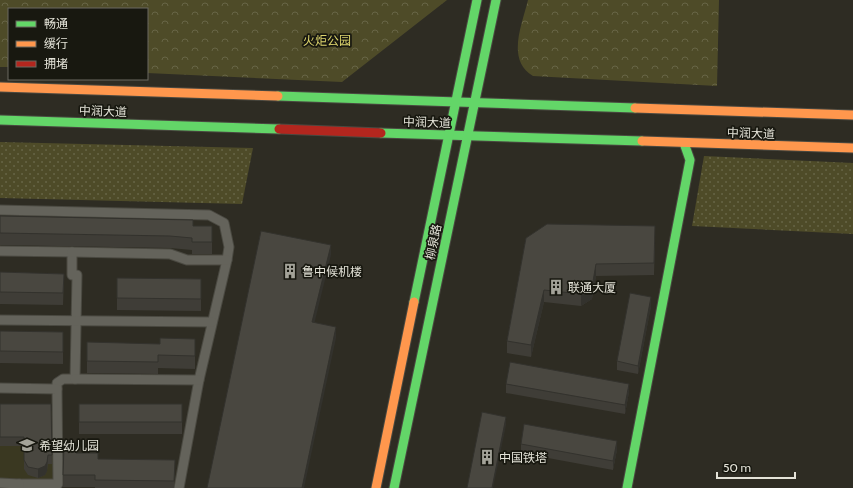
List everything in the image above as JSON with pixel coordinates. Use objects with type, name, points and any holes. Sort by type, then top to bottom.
[{"type":"main road","name":"柳泉路","points":[[376,488],[477,0]]},
{"type":"main road","name":"柳泉路","points":[[394,488],[496,0]]},
{"type":"main road","name":"中润大道","points":[[0,87],[853,115]]},
{"type":"main road","name":"中润大道","points":[[0,120],[853,148]]},
{"type":"main road","points":[[627,488],[690,160],[684,143]]},
{"type":"street","points":[[0,210],[209,215],[224,223],[228,248],[227,260],[199,380],[179,488]]},
{"type":"street","points":[[0,251],[170,254],[188,260],[227,260]]},
{"type":"street","points":[[72,252],[72,275],[77,275],[75,379]]},
{"type":"street","points":[[0,320],[76,322],[212,322]]},
{"type":"street","points":[[0,484],[19,486],[58,484],[57,383],[63,379],[199,380]]},
{"type":"street","points":[[0,388],[57,388]]},
{"type":"shaded area","name":"希望幼儿园","points":[[0,411],[54,411],[53,480],[0,479]]},
{"type":"green space","name":"火炬公园","points":[[0,0],[447,0],[342,82],[148,73],[148,8],[8,8],[8,67],[0,67]]},
{"type":"green space","points":[[528,0],[719,0],[717,86],[533,76],[525,69],[520,61],[518,52],[518,41]]},
{"type":"green space","points":[[0,142],[253,148],[242,204],[0,198]]},
{"type":"green space","points":[[704,156],[853,163],[853,234],[692,226]]},
{"type":"building","points":[[0,216],[193,220],[193,226],[212,226],[212,242],[192,242],[192,238],[170,236],[0,233]]},
{"type":"building","name":"联通大厦","points":[[547,224],[655,226],[654,263],[596,264],[592,287],[581,294],[544,290],[531,345],[507,341],[526,238]]},
{"type":"building","points":[[261,231],[331,245],[312,322],[336,327],[302,488],[207,488]]},
{"type":"building","points":[[0,272],[64,274],[63,293],[0,292]]},
{"type":"building","points":[[117,278],[201,279],[201,299],[117,298]]},
{"type":"building","points":[[630,293],[651,297],[638,366],[617,361]]},
{"type":"building","points":[[0,331],[63,332],[63,352],[0,351]]},
{"type":"building","points":[[160,338],[195,339],[195,356],[158,355],[158,362],[87,361],[87,342],[160,344]]},
{"type":"building","points":[[510,362],[629,384],[625,405],[506,384]]},
{"type":"building","points":[[0,404],[51,404],[52,455],[48,455],[45,466],[38,469],[28,467],[24,460],[24,437],[0,437]]},
{"type":"building","points":[[79,404],[182,404],[182,422],[79,422]]},
{"type":"building","name":"中国铁塔","points":[[482,412],[506,417],[492,488],[467,488]]},
{"type":"building","points":[[524,424],[617,441],[613,461],[521,444]]},
{"type":"building","points":[[64,447],[77,447],[76,453],[98,453],[98,459],[175,460],[174,481],[95,480],[95,475],[63,475]]},
{"type":"traffic: fast","points":[[414,302],[477,0]]},
{"type":"traffic: fast","points":[[394,488],[496,0]]},
{"type":"traffic: fast","points":[[278,96],[635,108]]},
{"type":"traffic: fast","points":[[0,120],[279,129]]},
{"type":"traffic: fast","points":[[381,133],[642,141]]},
{"type":"traffic: fast","points":[[627,488],[690,160],[684,143]]},
{"type":"traffic: slow","points":[[0,87],[278,96]]},
{"type":"traffic: slow","points":[[635,108],[853,115]]},
{"type":"traffic: slow","points":[[642,141],[853,148]]},
{"type":"traffic: slow","points":[[376,488],[414,302]]},
{"type":"traffic: jam","points":[[279,129],[381,133]]},
{"type":"place","name":"鲁中候机楼","points":[[290,271]]},
{"type":"place","name":"联通大厦","points":[[556,287]]},
{"type":"place","name":"希望幼儿园","points":[[27,445]]},
{"type":"place","name":"中国铁塔","points":[[487,457]]}]
